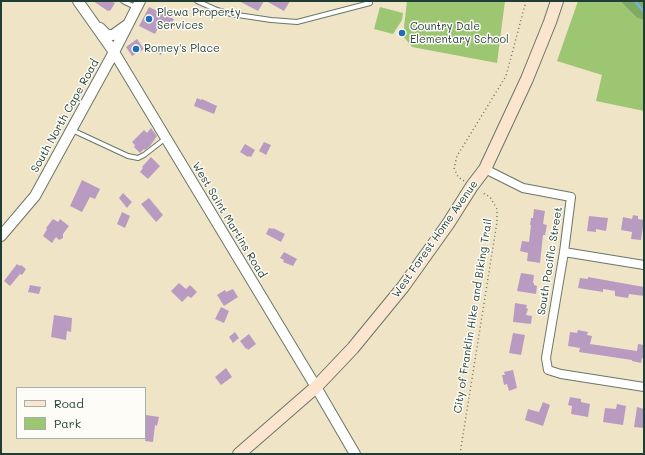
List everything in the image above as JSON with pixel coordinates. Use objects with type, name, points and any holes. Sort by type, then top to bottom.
[{"type":"main road","name":"West Forest Home Avenue","points":[[239,454],[316,387],[353,348],[403,287],[448,224],[472,186],[485,169],[527,79],[557,1]]},
{"type":"street","name":"West Saint Martins Road","points":[[78,1],[114,52],[355,454]]},
{"type":"street","name":"South North Cape Road","points":[[1,236],[35,196],[114,52],[138,4]]},
{"type":"street","points":[[92,20],[107,35],[113,35],[127,25]]},
{"type":"street","name":"South Pacific Street","points":[[485,169],[523,188],[570,197],[564,252],[546,358],[548,370],[561,374],[644,387]]},
{"type":"street","points":[[564,252],[644,265]]},
{"type":"lane","points":[[123,1],[138,4]]},
{"type":"lane","points":[[197,1],[231,14],[297,22],[370,2]]},
{"type":"lane","points":[[71,130],[128,156],[138,158],[144,156],[166,138]]},
{"type":"path","name":"City of Franklin Hike and Biking Trail","points":[[460,454],[497,222],[497,209],[490,197],[458,177],[454,168],[458,156],[506,76],[526,1]]},
{"type":"green space","points":[[407,1],[505,1],[497,63],[412,47],[403,36]]},
{"type":"green space","points":[[578,1],[620,1],[637,18],[644,20],[644,111],[596,101],[602,75],[557,61]]},
{"type":"green space","points":[[620,1],[644,1],[644,20],[637,18]]},
{"type":"green space","points":[[380,7],[403,13],[402,20],[393,34],[374,29]]},
{"type":"building","points":[[93,1],[111,1],[115,3],[110,11],[108,11]]},
{"type":"building","points":[[239,1],[264,1],[258,11]]},
{"type":"building","points":[[266,1],[290,1],[284,11]]},
{"type":"building","points":[[149,7],[174,19],[169,29],[160,24],[155,34],[139,26]]},
{"type":"building","points":[[137,39],[144,49],[132,56],[126,47]]},
{"type":"building","points":[[159,45],[165,48],[161,55],[155,52]]},
{"type":"building","points":[[197,98],[217,106],[214,114],[194,106]]},
{"type":"building","points":[[151,128],[157,136],[150,146],[140,153],[134,147],[135,145],[132,142],[144,130],[147,133]]},
{"type":"building","points":[[264,142],[271,145],[266,155],[259,151]]},
{"type":"building","points":[[245,144],[255,150],[251,157],[248,157],[240,152]]},
{"type":"building","points":[[151,157],[160,166],[148,179],[140,172],[143,168],[142,167]]},
{"type":"building","points":[[82,180],[100,189],[95,199],[90,197],[82,212],[70,206]]},
{"type":"building","points":[[123,193],[132,202],[127,208],[119,198]]},
{"type":"building","points":[[149,198],[163,215],[156,222],[141,204]]},
{"type":"building","points":[[534,209],[545,211],[543,224],[547,225],[545,235],[543,235],[540,263],[527,261],[528,253],[520,251],[522,241],[529,242],[531,218],[533,218]]},
{"type":"building","points":[[122,212],[130,216],[125,228],[117,224]]},
{"type":"building","points":[[633,215],[638,216],[638,219],[644,220],[641,240],[631,239],[632,232],[621,230],[623,217],[632,219]]},
{"type":"building","points":[[589,216],[608,218],[606,231],[596,229],[596,232],[587,231]]},
{"type":"building","points":[[53,219],[58,222],[60,219],[69,226],[63,234],[63,238],[59,240],[56,237],[52,243],[43,236],[47,229],[46,228]]},
{"type":"building","points":[[269,228],[273,228],[285,234],[281,242],[266,234]]},
{"type":"building","points":[[284,252],[297,259],[293,266],[283,262],[284,260],[280,258]]},
{"type":"building","points":[[17,264],[26,269],[10,286],[4,281]]},
{"type":"building","points":[[521,273],[534,275],[533,283],[537,286],[536,294],[517,291]]},
{"type":"building","points":[[588,277],[644,287],[644,296],[629,294],[628,298],[615,296],[615,291],[603,289],[603,292],[578,288],[580,278],[588,279]]},
{"type":"building","points":[[179,283],[186,289],[190,285],[197,292],[191,298],[188,296],[182,302],[171,291]]},
{"type":"building","points":[[30,285],[41,287],[39,294],[28,292]]},
{"type":"building","points":[[233,289],[238,297],[224,306],[217,295],[225,290],[226,292]]},
{"type":"building","points":[[515,303],[527,305],[526,308],[528,309],[526,315],[532,316],[531,324],[513,322]]},
{"type":"building","points":[[221,307],[229,311],[224,323],[215,319]]},
{"type":"building","points":[[54,315],[72,318],[71,332],[67,331],[66,340],[51,337]]},
{"type":"building","points":[[578,330],[588,332],[587,335],[592,336],[590,344],[637,351],[638,344],[644,345],[644,358],[642,358],[641,363],[632,360],[579,352],[580,348],[568,346],[570,332],[577,333]]},
{"type":"building","points":[[235,332],[239,338],[233,343],[229,337]]},
{"type":"building","points":[[513,333],[525,335],[521,355],[509,353]]},
{"type":"building","points":[[249,334],[256,344],[248,350],[240,341]]},
{"type":"building","points":[[226,368],[232,377],[221,385],[215,377]]},
{"type":"building","points":[[513,370],[517,388],[509,391],[507,384],[504,385],[502,375],[505,375],[504,372]]},
{"type":"building","points":[[570,397],[581,399],[581,402],[590,404],[588,417],[571,414],[572,406],[568,405]]},
{"type":"building","points":[[543,402],[550,405],[543,426],[525,420],[528,409],[539,412]]},
{"type":"building","points":[[617,404],[626,406],[623,425],[603,422],[605,408],[616,409]]},
{"type":"building","points":[[637,407],[644,409],[644,428],[634,427]]},
{"type":"building","points":[[146,415],[159,417],[157,426],[155,425],[153,442],[145,441]]},
{"type":"waterway","points":[[635,1],[644,12]]},
{"type":"place","name":"Plewa Property Services","points":[[149,19]]},
{"type":"place","name":"Country Dale Elementary School","points":[[402,33]]},
{"type":"place","name":"Romey's Place","points":[[136,49]]}]
